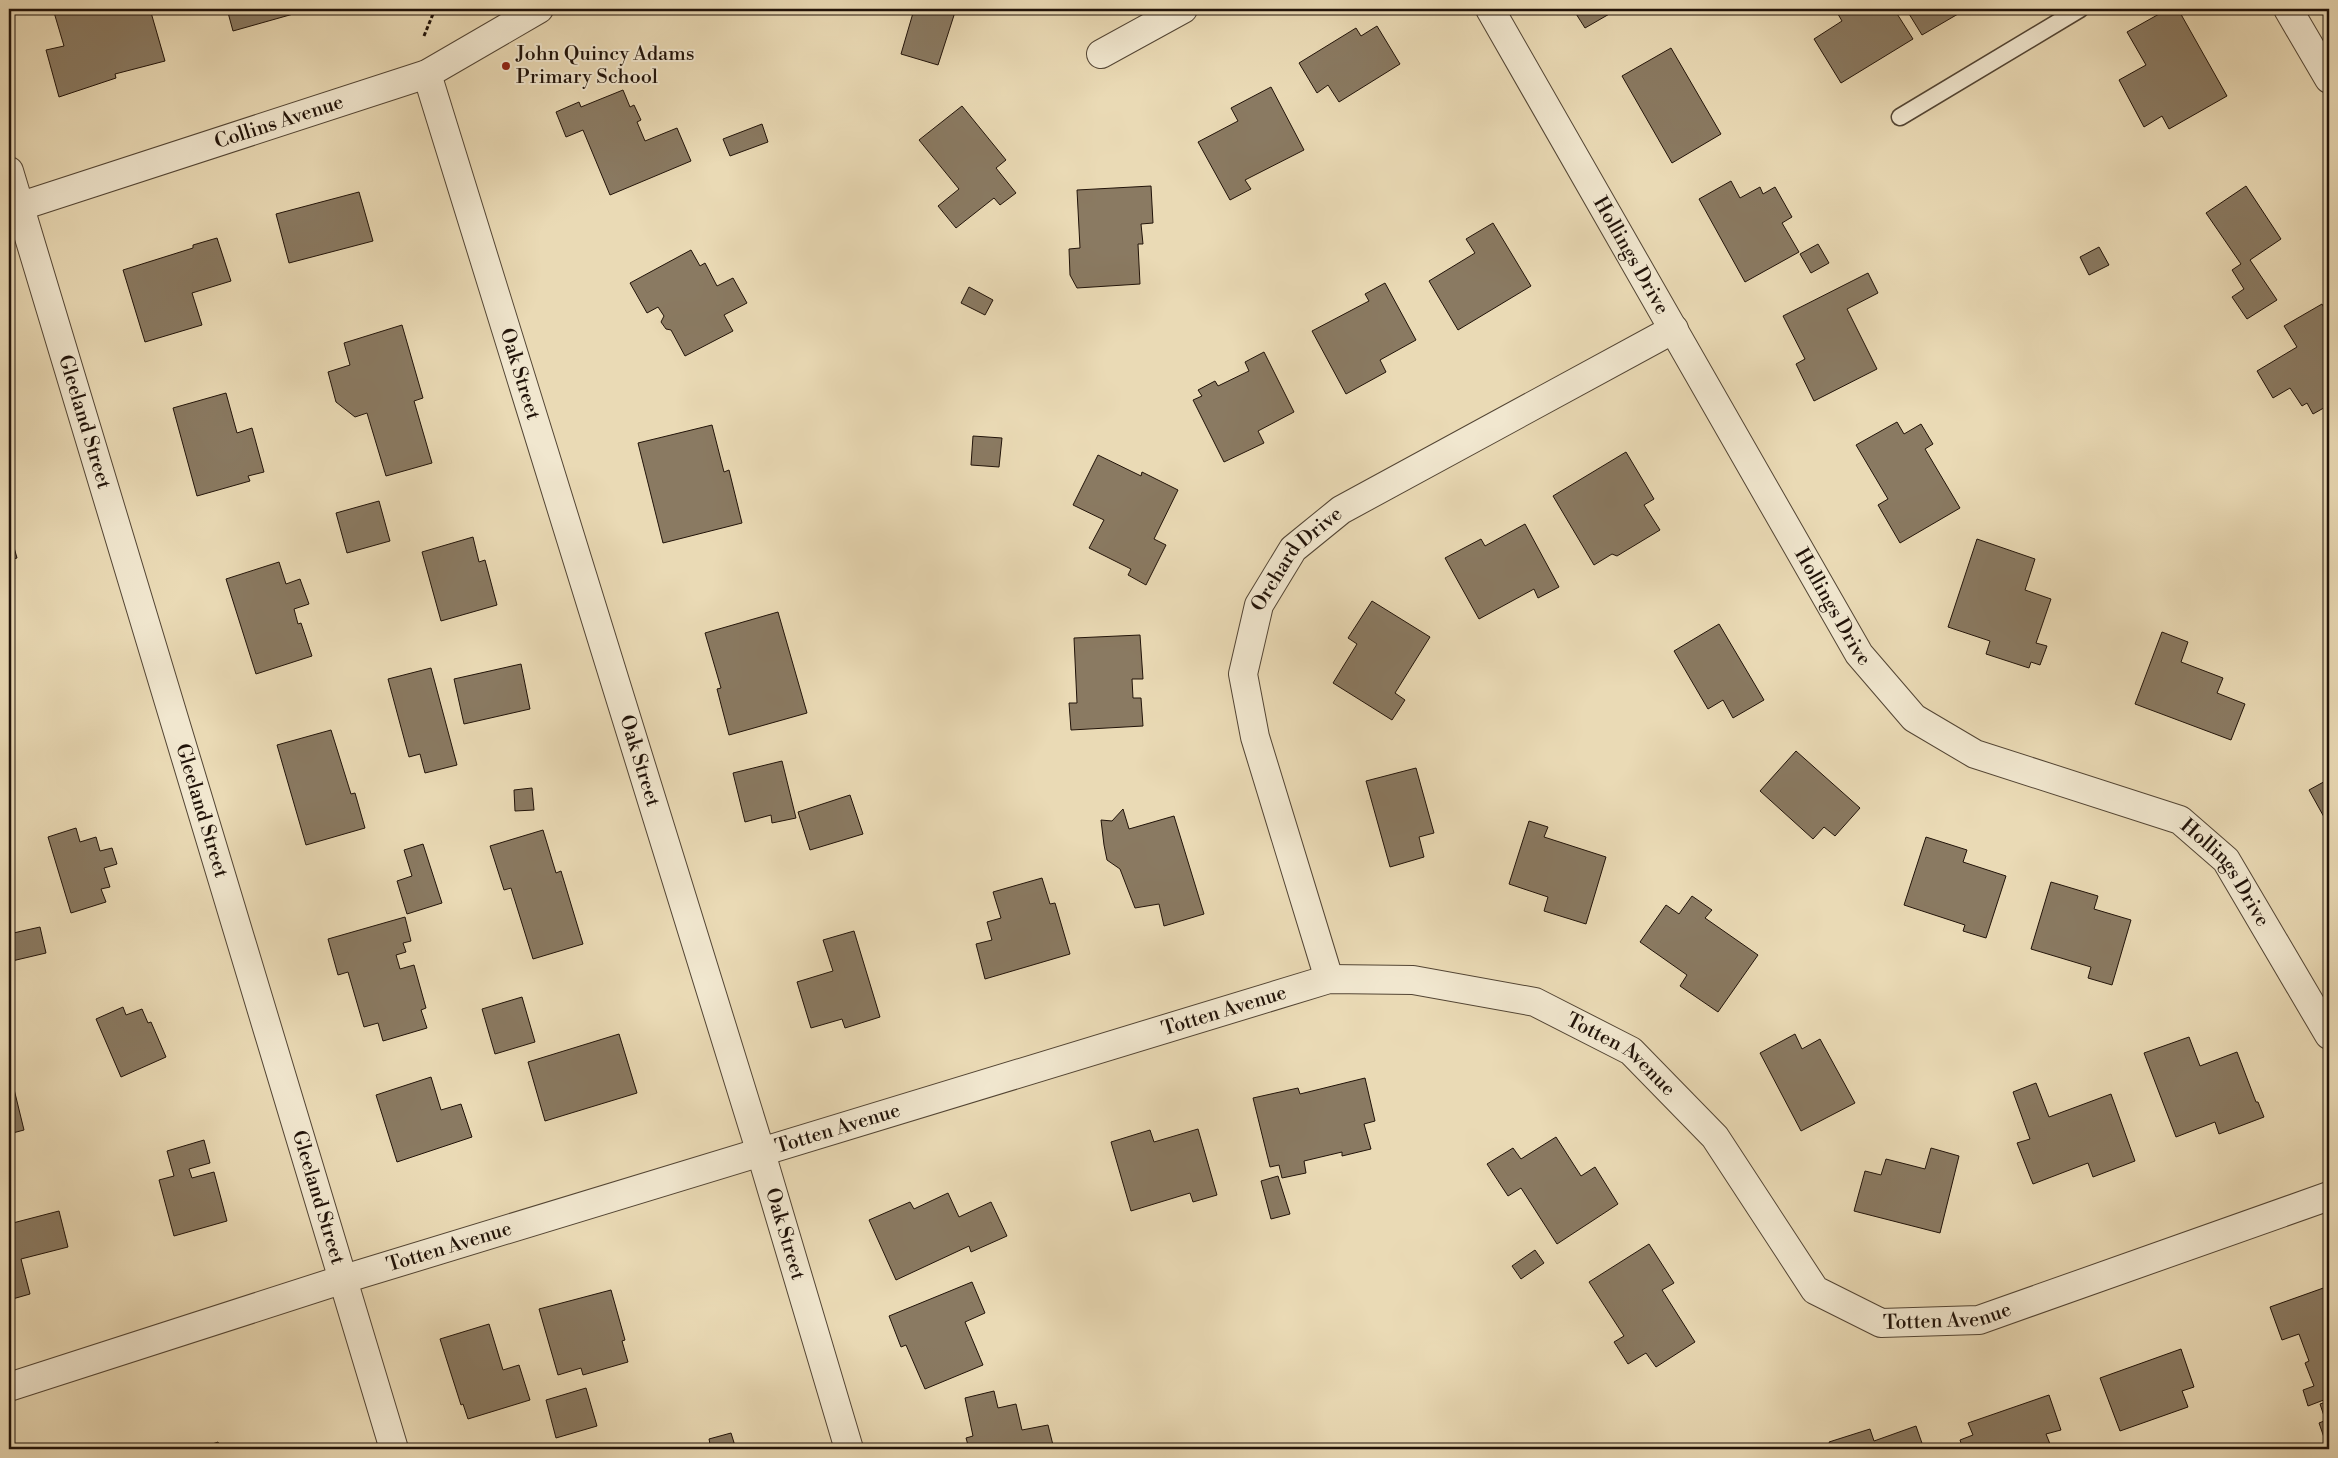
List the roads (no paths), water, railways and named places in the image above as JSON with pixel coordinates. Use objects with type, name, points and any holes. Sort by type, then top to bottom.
[{"type":"street","name":"Collins Avenue","points":[[14,208],[427,74],[539,9]]},
{"type":"street","points":[[1101,54],[1183,9]]},
{"type":"street","name":"Hollings Drive","points":[[1490,9],[1859,654],[1914,718],[1975,754],[2180,820],[2226,860],[2329,1035]]},
{"type":"street","points":[[2288,9],[2329,79]]},
{"type":"street","name":"Oak Street","points":[[427,74],[761,1153],[850,1449]]},
{"type":"street","name":"Gleeland Street","points":[[9,171],[14,208],[344,1279],[394,1449]]},
{"type":"street","name":"Orchard Drive","points":[[1329,979],[1255,737],[1243,674],[1260,605],[1294,549],[1341,510],[1674,329]]},
{"type":"street","name":"Totten Avenue","points":[[9,1387],[344,1279],[1329,979],[1413,980],[1535,1002],[1631,1051],[1715,1137],[1815,1290],[1882,1323],[1979,1320],[2329,1196]]},
{"type":"lane","points":[[1900,117],[2080,9]]},
{"type":"place","name":"John Quincy Adams Primary School","points":[[506,66]]}]
